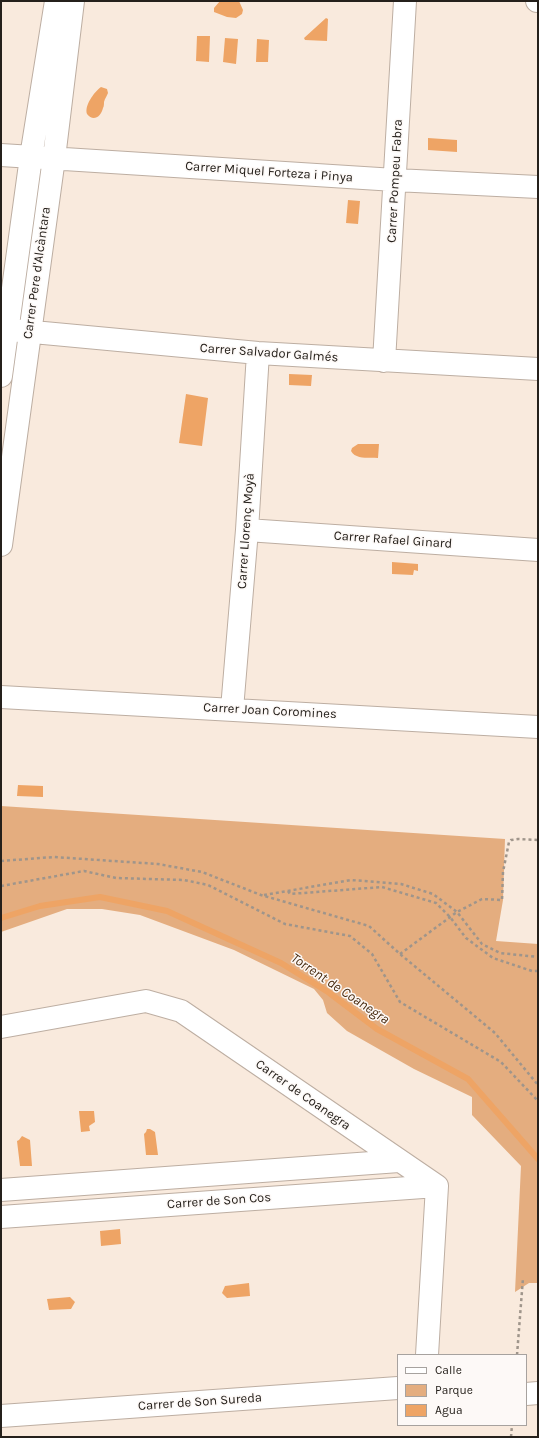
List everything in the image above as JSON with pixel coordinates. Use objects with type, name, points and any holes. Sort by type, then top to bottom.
[{"type":"street","points":[[1,376],[4,329],[56,1]]},
{"type":"street","name":"Carrer Pere d'Alcàntara","points":[[1,545],[3,519],[54,158],[73,1]]},
{"type":"street","name":"Carrer Pompeu Fabra","points":[[384,361],[396,180],[405,1]]},
{"type":"street","name":"Carrer Miquel Forteza i Pinya","points":[[1,155],[396,180],[538,187]]},
{"type":"street","name":"Carrer Salvador Galmés","points":[[4,329],[258,353],[538,369]]},
{"type":"street","name":"Carrer Llorenç Moyà","points":[[232,709],[247,530],[258,353]]},
{"type":"street","name":"Carrer Rafael Ginard","points":[[247,530],[538,550]]},
{"type":"street","name":"Carrer Joan Coromines","points":[[1,697],[538,727]]},
{"type":"street","name":"Carrer de Coanegra","points":[[1,1027],[146,1001],[181,1011],[437,1186]]},
{"type":"street","name":"Carrer de Son Cos","points":[[1,1190],[399,1161]]},
{"type":"street","points":[[427,1354],[437,1186]]},
{"type":"street","name":"Carrer de Son Cos","points":[[1,1216],[437,1186]]},
{"type":"street","name":"Carrer de Son Sureda","points":[[1,1416],[397,1388]]},
{"type":"street","points":[[527,1394],[538,1393]]},
{"type":"path","points":[[400,954],[457,912],[482,899],[502,900],[503,872],[509,842],[511,840],[518,839],[538,840]]},
{"type":"path","points":[[1,861],[54,857],[158,864],[202,872],[261,895],[369,926],[400,954],[495,1033],[538,1085]]},
{"type":"path","points":[[1,886],[84,871],[116,878],[184,880],[208,885],[285,924],[350,936],[372,954],[400,1002],[501,1062],[538,1101]]},
{"type":"path","points":[[261,895],[351,880],[401,884],[433,894],[457,912],[482,944],[500,953],[538,957]]},
{"type":"path","points":[[288,891],[290,894],[382,887],[436,903],[450,916],[466,938],[493,958],[538,971]]},
{"type":"path","points":[[517,1354],[523,1278]]},
{"type":"path","points":[[511,1437],[512,1426]]},
{"type":"green space","points":[[1,806],[505,839],[503,900],[496,941],[538,944],[538,1283],[529,1283],[515,1292],[521,1166],[472,1115],[472,1097],[414,1069],[347,1031],[327,1013],[323,1000],[314,989],[234,950],[140,915],[102,909],[67,909],[1,932]]},
{"type":"water","points":[[220,1],[239,1],[243,10],[242,14],[236,18],[227,17],[214,12],[214,8]]},
{"type":"water","points":[[326,18],[328,19],[327,41],[305,40],[304,38]]},
{"type":"water","points":[[197,36],[210,36],[209,62],[196,61]]},
{"type":"water","points":[[225,38],[238,39],[236,64],[223,62]]},
{"type":"water","points":[[257,39],[269,40],[268,62],[256,62]]},
{"type":"water","points":[[101,87],[107,89],[108,93],[104,101],[104,107],[99,116],[92,118],[86,111],[88,103],[95,92]]},
{"type":"water","points":[[428,138],[457,140],[457,152],[428,150]]},
{"type":"water","points":[[348,200],[360,201],[358,224],[346,223]]},
{"type":"water","points":[[289,374],[312,375],[311,386],[289,385]]},
{"type":"water","points":[[186,394],[208,398],[202,446],[179,443]]},
{"type":"water","points":[[358,444],[379,444],[378,458],[363,458],[353,454],[351,451],[352,448]]},
{"type":"water","points":[[392,562],[418,564],[418,571],[414,570],[413,575],[392,574]]},
{"type":"water","points":[[18,785],[43,786],[43,797],[17,796]]},
{"type":"water","points":[[79,1111],[94,1111],[95,1122],[89,1126],[90,1131],[81,1132]]},
{"type":"water","points":[[147,1129],[155,1132],[158,1155],[146,1155],[144,1134]]},
{"type":"water","points":[[22,1136],[30,1140],[32,1166],[20,1166],[17,1141]]},
{"type":"water","points":[[120,1229],[121,1244],[101,1246],[100,1231]]},
{"type":"water","points":[[249,1283],[250,1296],[227,1298],[222,1293],[225,1286]]},
{"type":"water","points":[[70,1297],[75,1302],[71,1309],[49,1310],[47,1299]]},
{"type":"waterway","name":"Torrent de Coanegra","points":[[1,918],[40,906],[100,897],[167,911],[281,963],[328,992],[377,1029],[468,1079],[538,1159]]}]
